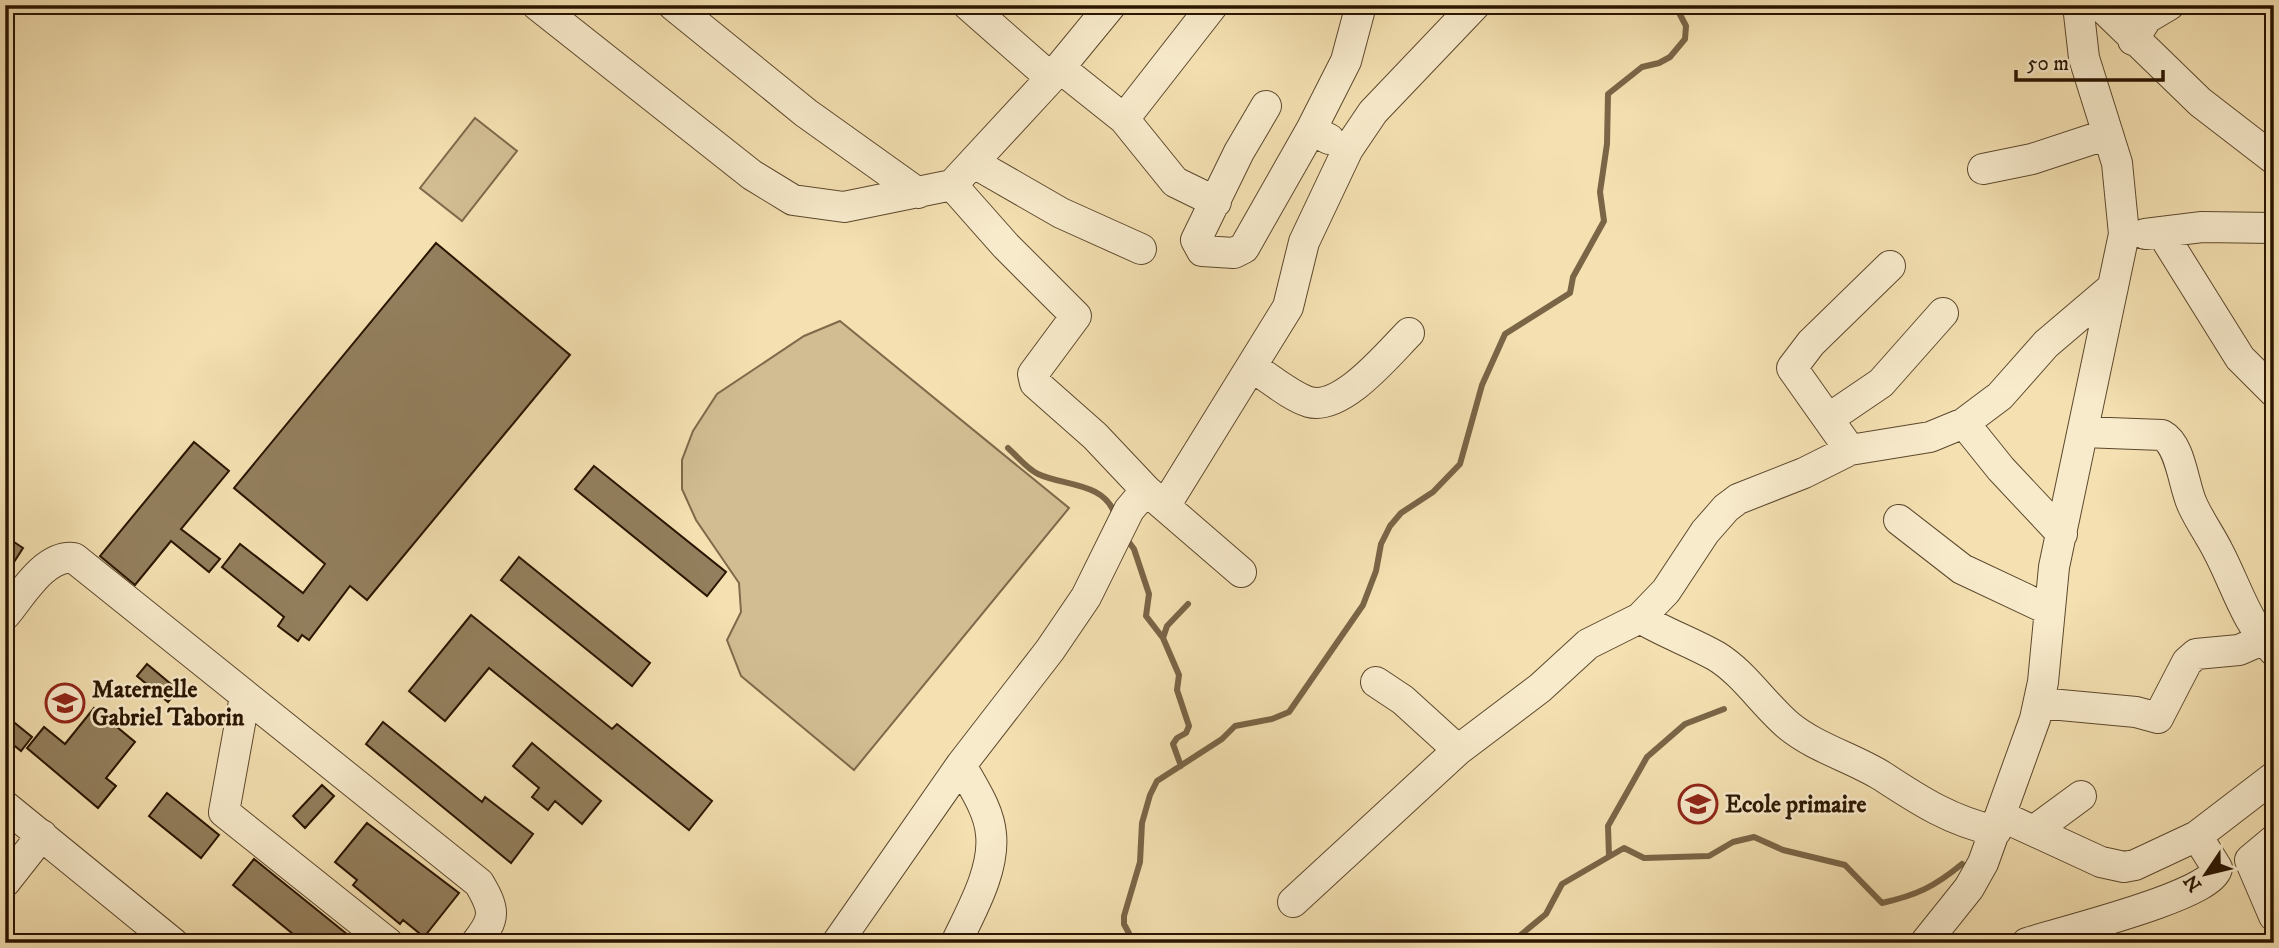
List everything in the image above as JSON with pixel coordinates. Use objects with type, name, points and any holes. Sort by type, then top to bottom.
[{"type":"street","points":[[537,5],[752,175],[793,200],[844,207],[952,185],[1056,73],[1111,5]]},
{"type":"street","points":[[673,5],[806,113],[918,193]]},
{"type":"street","points":[[968,5],[1056,73],[1124,118],[1168,176],[1216,202]]},
{"type":"street","points":[[1124,118],[1213,5]]},
{"type":"street","points":[[1266,106],[1239,152],[1196,240],[1197,247],[1202,251],[1239,252],[1311,130],[1346,61],[1361,5]]},
{"type":"street","points":[[837,943],[961,765],[1050,650],[1086,597],[1129,510],[1155,498],[1253,368],[1288,307],[1304,242],[1348,149],[1373,112],[1475,5]]},
{"type":"street","points":[[1925,943],[1969,888],[1999,823],[2039,703],[2054,567],[2124,234],[2118,163],[2084,58],[2078,5]]},
{"type":"street","points":[[2100,5],[2133,40],[2200,102],[2274,159]]},
{"type":"street","points":[[2133,40],[2147,18],[2169,5]]},
{"type":"street","points":[[1311,130],[1348,149]]},
{"type":"street","points":[[1983,169],[2032,159],[2108,134]]},
{"type":"street","points":[[974,163],[1061,213],[1140,249]]},
{"type":"street","points":[[952,185],[1006,246],[1076,316],[1033,374],[1035,383],[1096,436],[1155,498],[1241,572]]},
{"type":"street","points":[[2124,234],[2162,233],[2202,227],[2274,228]]},
{"type":"street","points":[[2162,233],[2240,358],[2274,392]]},
{"type":"street","points":[[1850,450],[1792,368],[1811,343],[1890,265]]},
{"type":"street","points":[[1293,902],[1458,750],[1540,688],[1588,644],[1640,618],[1666,591],[1705,532],[1726,508],[1738,499],[1804,473],[1850,450],[1930,437],[1965,423],[2000,396],[2046,344],[2113,287]]},
{"type":"street","points":[[1828,419],[1881,383],[1943,313]]},
{"type":"street","points":[[1253,368],[1309,402],[1327,402],[1364,377],[1409,333]]},
{"type":"street","points":[[1965,423],[2001,469],[2062,534]]},
{"type":"street","points":[[2039,703],[2136,712],[2158,718],[2187,662],[2196,654],[2268,645],[2192,505],[2171,442],[2162,435],[2083,432]]},
{"type":"street","points":[[1899,520],[1914,535],[1962,569],[2049,610]]},
{"type":"street","points":[[5,615],[50,563],[62,556],[74,558],[479,883],[492,904],[490,925],[476,943]]},
{"type":"street","points":[[1640,618],[1726,664],[1780,718],[1803,735],[1883,777],[1920,802],[1973,826],[1999,823],[2035,830],[2101,862],[2124,867],[2135,865],[2197,836],[2270,785]]},
{"type":"street","points":[[1376,682],[1410,706],[1458,750]]},
{"type":"street","points":[[245,696],[224,812],[387,943]]},
{"type":"street","points":[[956,943],[984,876],[992,835],[985,811],[961,765]]},
{"type":"street","points":[[2035,830],[2081,796]]},
{"type":"street","points":[[5,806],[173,943]]},
{"type":"street","points":[[5,882],[42,835]]},
{"type":"street","points":[[2027,943],[2091,922],[2117,918],[2190,891],[2212,879],[2217,868],[2197,836]]},
{"type":"street","points":[[2274,840],[2250,860],[2274,916]]},
{"type":"shaded area","points":[[475,118],[517,151],[462,221],[420,188]]},
{"type":"shaded area","points":[[840,321],[1069,508],[854,770],[741,676],[727,640],[741,612],[739,583],[696,520],[682,489],[682,460],[693,431],[717,394],[804,336]]},
{"type":"building","points":[[436,243],[570,355],[367,600],[350,586],[309,640],[302,635],[298,641],[278,626],[284,617],[222,567],[240,544],[303,593],[325,564],[234,488]]},
{"type":"building","points":[[194,442],[229,471],[181,529],[220,559],[209,572],[171,541],[135,585],[100,556]]},
{"type":"building","points":[[594,466],[726,572],[707,596],[575,489]]},
{"type":"building","points":[[11,540],[23,548],[5,576],[5,549]]},
{"type":"building","points":[[519,557],[650,663],[632,686],[501,580]]},
{"type":"building","points":[[471,615],[612,729],[617,724],[712,801],[689,830],[489,668],[445,721],[409,691]]},
{"type":"building","points":[[147,664],[178,690],[168,702],[137,676]]},
{"type":"building","points":[[94,708],[135,742],[106,778],[116,786],[98,808],[27,748],[44,727],[65,744]]},
{"type":"building","points":[[5,715],[32,737],[21,751],[5,738]]},
{"type":"building","points":[[383,722],[482,802],[485,797],[533,834],[511,863],[366,744]]},
{"type":"building","points":[[532,743],[601,801],[582,824],[555,801],[548,810],[532,797],[539,788],[513,766]]},
{"type":"building","points":[[322,785],[334,796],[305,828],[293,816]]},
{"type":"building","points":[[167,793],[219,835],[201,858],[149,816]]},
{"type":"building","points":[[367,823],[459,893],[424,937],[403,920],[400,924],[353,885],[357,880],[335,862]]},
{"type":"building","points":[[254,859],[358,943],[304,943],[233,885]]},
{"type":"waterway","points":[[1134,943],[1124,924],[1124,916],[1140,862],[1142,823],[1157,781],[1222,739],[1235,726],[1272,719],[1289,712],[1363,605],[1376,571],[1381,544],[1390,526],[1401,513],[1433,492],[1460,464],[1482,385],[1505,334],[1570,293],[1573,277],[1604,221],[1600,192],[1607,144],[1608,94],[1642,67],[1670,57],[1685,39],[1686,26],[1675,5]]},
{"type":"waterway","points":[[1008,448],[1038,474],[1102,496],[1115,515]]},
{"type":"waterway","points":[[1125,537],[1134,549],[1149,594],[1146,616],[1163,638]]},
{"type":"waterway","points":[[1181,766],[1173,744],[1186,733],[1189,726],[1177,690],[1179,675],[1163,638],[1167,626],[1188,604]]},
{"type":"waterway","points":[[1609,856],[1608,826],[1647,757],[1685,724],[1724,709]]},
{"type":"waterway","points":[[1511,943],[1546,914],[1562,884],[1624,848],[1644,858],[1709,856],[1733,842],[1754,837],[1783,850],[1845,865],[1882,903],[1925,889],[1962,864]]},
{"type":"place","name":"Maternelle Gabriel Taborin","points":[[65,703]]},
{"type":"place","name":"Ecole primaire","points":[[1698,804]]}]
